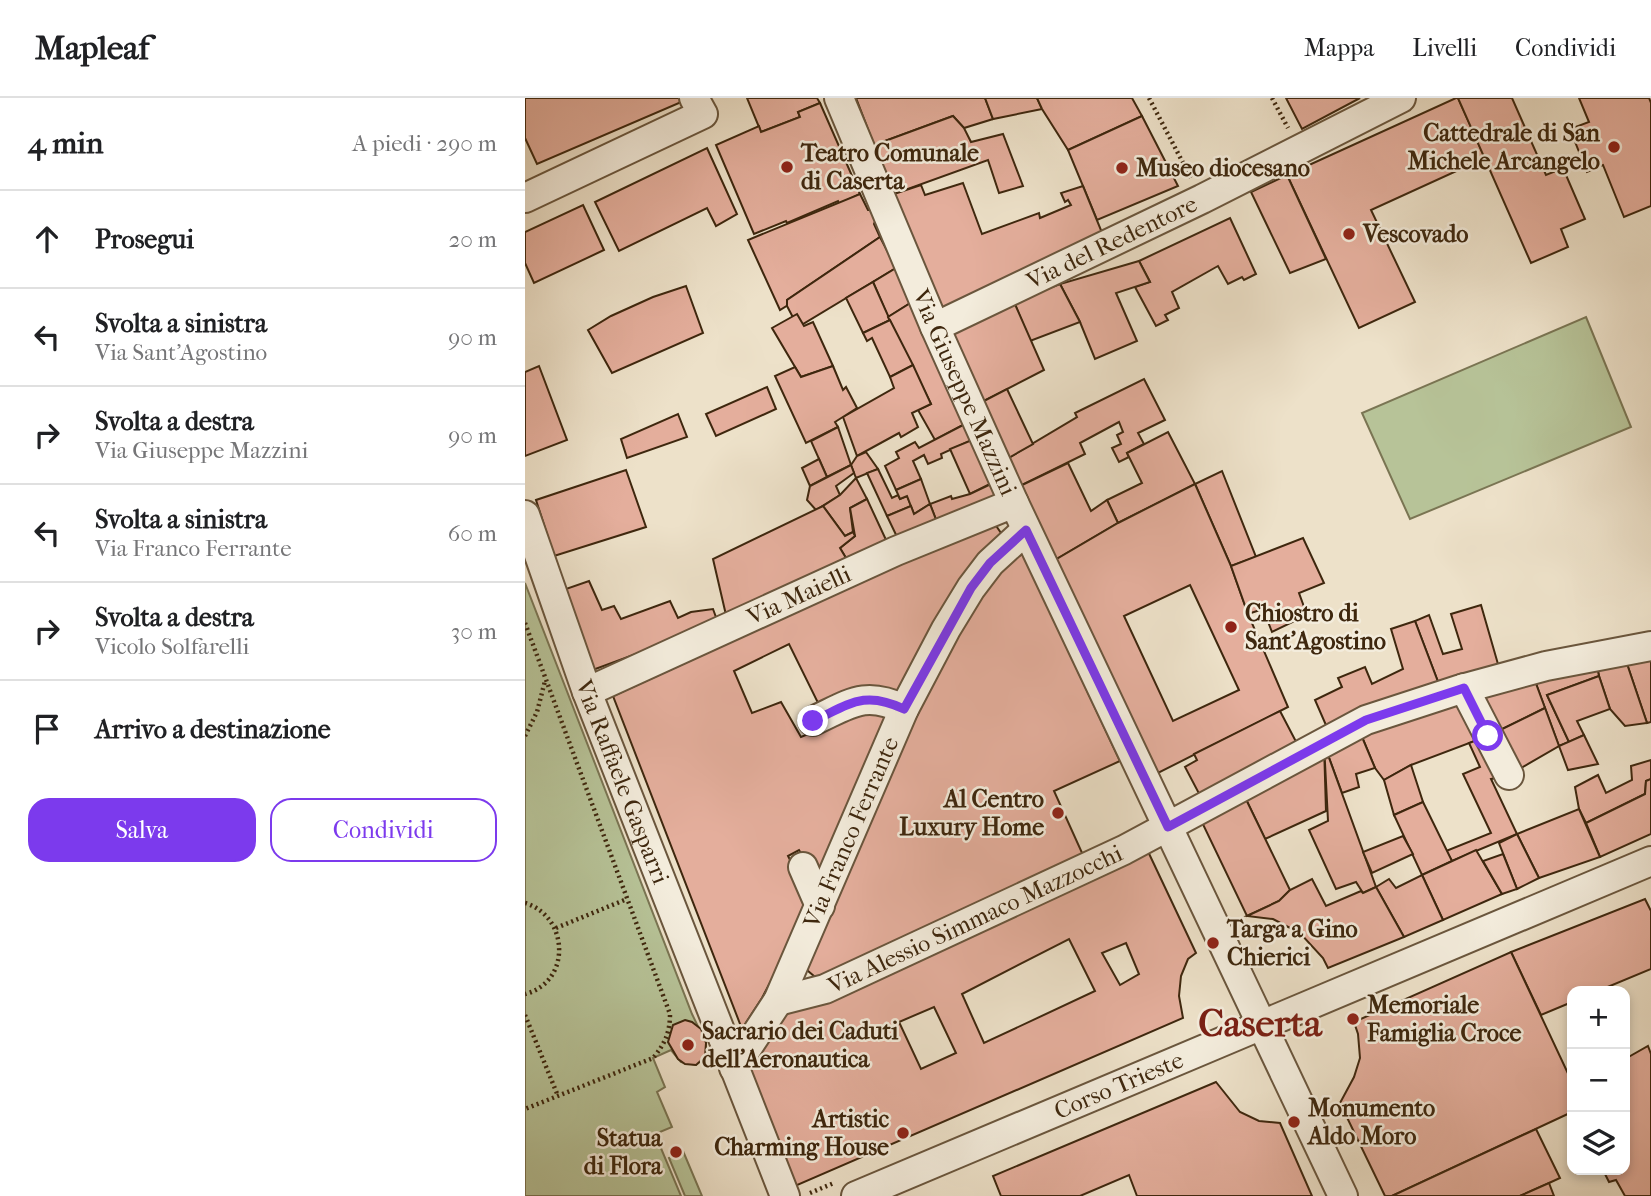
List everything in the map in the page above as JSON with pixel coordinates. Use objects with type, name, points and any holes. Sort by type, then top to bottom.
[{"type":"street","name":"Via Giuseppe Mazzini","points":[[839,98],[935,327],[1026,530],[1343,1196]]},
{"type":"street","name":"Via del Redentore","points":[[935,327],[1202,200],[1401,98]]},
{"type":"street","points":[[525,198],[699,106]]},
{"type":"street","name":"Via Maielli","points":[[587,691],[895,551],[1014,503]]},
{"type":"street","name":"Via Raffaele Gasparri","points":[[525,515],[587,691],[785,1196]]},
{"type":"street","name":"Via Franco Ferrante","points":[[729,1057],[778,1001],[904,709],[971,588],[990,563],[1026,530]]},
{"type":"street","name":"Via Alessio Simmaco Mazzocchi","points":[[778,1001],[825,989],[1125,850],[1366,720],[1464,688],[1546,666],[1651,646]]},
{"type":"street","points":[[1464,688],[1509,775]]},
{"type":"street","points":[[813,721],[862,698],[887,701],[904,709]]},
{"type":"street","name":"Corso Trieste","points":[[856,1196],[1651,860]]},
{"type":"street","points":[[803,867],[820,906]]},
{"type":"path","points":[[1149,98],[1202,200]]},
{"type":"path","points":[[1272,98],[1299,150]]},
{"type":"path","points":[[525,623],[670,1014],[665,1043],[653,1058],[525,1109]]},
{"type":"path","points":[[525,736],[537,712],[545,680]]},
{"type":"path","points":[[556,928],[627,899]]},
{"type":"path","points":[[525,903],[546,914],[556,928],[560,950],[554,972],[545,984],[525,994]]},
{"type":"path","points":[[525,1015],[558,1096]]},
{"type":"green space","points":[[1586,317],[1631,427],[1410,519],[1362,413]]},
{"type":"green space","points":[[525,583],[692,1014],[706,1043],[705,1057],[696,1065],[681,1062],[671,1050],[653,1058],[665,1087],[657,1092],[672,1127],[655,1134],[681,1196],[525,1196]]},
{"type":"green space","points":[[683,1151],[702,1196],[685,1196],[669,1158]]},
{"type":"building","points":[[525,98],[686,100],[537,164],[525,138]]},
{"type":"building","points":[[747,98],[817,98],[820,103],[798,112],[800,117],[761,132]]},
{"type":"building","points":[[856,98],[985,98],[993,119],[964,128],[953,116],[874,145]]},
{"type":"building","points":[[985,98],[1037,98],[1042,109],[993,119]]},
{"type":"building","points":[[1037,98],[1132,98],[1142,116],[1068,150]]},
{"type":"building","points":[[1286,98],[1360,98],[1302,129]]},
{"type":"building","name":"Vescovado","points":[[1456,98],[1485,158],[1371,210],[1415,302],[1359,328],[1287,175]]},
{"type":"building","points":[[1458,98],[1512,98],[1546,175],[1563,168],[1585,219],[1561,229],[1568,247],[1531,263]]},
{"type":"building","name":"Cattedrale di San Michele Arcangelo","points":[[1579,98],[1649,98],[1651,206],[1624,217],[1603,165],[1587,172],[1570,129],[1589,122]]},
{"type":"building","name":"Teatro Comunale di Caserta","points":[[820,103],[860,194],[754,234],[716,145],[759,126],[761,132],[800,117],[798,112]]},
{"type":"building","points":[[953,116],[964,128],[971,142],[1003,134],[1023,186],[999,193],[988,160],[894,194],[874,145]]},
{"type":"building","name":"Museo diocesano","points":[[1142,116],[1178,186],[1097,220],[1068,150]]},
{"type":"building","points":[[707,148],[737,214],[716,226],[707,208],[619,251],[595,202]]},
{"type":"building","points":[[1287,175],[1326,259],[1290,273],[1251,192]]},
{"type":"building","points":[[963,183],[982,234],[1039,213],[1040,218],[1071,205],[1068,200],[1065,202],[1061,193],[1083,186],[1105,240],[939,316],[894,194],[921,185],[925,195]]},
{"type":"building","points":[[860,194],[868,210],[872,210],[880,237],[787,300],[788,305],[780,310],[748,240]]},
{"type":"building","points":[[583,205],[604,250],[534,283],[525,263],[525,232]]},
{"type":"building","points":[[1230,218],[1256,274],[1228,284],[1218,266],[1172,292],[1179,308],[1165,315],[1168,320],[1156,326],[1135,287],[1150,282],[1139,261]]},
{"type":"building","points":[[880,237],[896,268],[798,327],[787,306],[787,300]]},
{"type":"building","points":[[1139,261],[1150,282],[1116,293],[1137,341],[1095,359],[1060,284]]},
{"type":"building","points":[[896,268],[912,302],[888,317],[873,282]]},
{"type":"building","points":[[873,282],[890,320],[863,333],[846,298]]},
{"type":"building","points":[[1060,284],[1080,322],[1030,341],[1014,302]]},
{"type":"building","points":[[686,286],[703,333],[612,373],[588,330],[653,297]]},
{"type":"building","points":[[912,302],[965,424],[935,440],[918,410],[931,404],[888,317]]},
{"type":"building","points":[[1014,302],[1044,370],[980,403],[949,333]]},
{"type":"building","points":[[797,314],[804,326],[813,322],[833,366],[801,377],[772,328]]},
{"type":"building","points":[[890,320],[913,365],[890,377],[872,338],[867,341],[863,333]]},
{"type":"building","points":[[913,365],[931,404],[912,413],[918,427],[901,437],[899,433],[857,456],[843,417],[894,388],[890,377]]},
{"type":"building","points":[[539,366],[567,440],[525,456],[525,372]]},
{"type":"building","points":[[833,366],[843,390],[846,387],[857,408],[835,422],[838,427],[806,443],[775,376],[795,367],[801,377]]},
{"type":"building","points":[[1144,379],[1165,420],[1138,433],[1144,444],[1127,453],[1129,457],[1119,462],[1112,448],[1121,444],[1117,435],[1123,432],[1119,422],[1080,443],[1085,454],[1020,486],[1005,460],[1077,417],[1075,413]]},
{"type":"building","points":[[767,387],[776,409],[716,436],[706,414]]},
{"type":"building","points":[[1007,389],[1033,444],[1005,460],[980,403]]},
{"type":"building","points":[[678,414],[687,437],[627,458],[621,439]]},
{"type":"building","points":[[965,424],[972,440],[941,454],[942,458],[928,464],[924,455],[913,461],[921,479],[896,490],[885,466],[899,458],[896,452],[915,442],[919,448]]},
{"type":"building","points":[[838,427],[851,465],[827,477],[811,441]]},
{"type":"building","points":[[1168,432],[1195,484],[1118,523],[1107,500],[1142,483],[1127,453]]},
{"type":"building","points":[[972,440],[992,483],[970,494],[950,449]]},
{"type":"building","points":[[866,452],[878,469],[856,478],[851,465],[857,456]]},
{"type":"building","points":[[819,459],[827,477],[810,486],[802,468]]},
{"type":"building","points":[[1068,463],[1091,511],[1107,500],[1118,523],[1055,560],[1020,486]]},
{"type":"building","points":[[851,465],[854,473],[836,486],[840,495],[816,510],[807,500],[810,486]]},
{"type":"building","points":[[878,469],[892,498],[898,495],[900,499],[907,496],[911,506],[887,516],[867,473]]},
{"type":"building","points":[[626,470],[646,527],[554,556],[536,500]]},
{"type":"building","points":[[1222,471],[1256,557],[1231,566],[1195,484]]},
{"type":"building","points":[[856,478],[867,499],[850,508],[853,532],[845,536],[823,506],[840,495]]},
{"type":"building","points":[[921,479],[930,504],[914,514],[907,496],[900,499],[896,490]]},
{"type":"building","points":[[993,483],[1001,503],[940,530],[930,504],[951,496],[952,499],[970,494]]},
{"type":"building","name":"Chiostro di Sant'Agostino","points":[[1195,484],[1288,707],[1158,773],[1055,560],[1118,523]],"holes":[[[1190,585],[1239,690],[1173,721],[1124,616]]]},
{"type":"building","points":[[867,499],[887,542],[846,558],[840,548],[855,536],[850,508]]},
{"type":"building","points":[[930,504],[940,530],[899,541],[887,516],[911,506],[914,514]]},
{"type":"building","points":[[823,506],[845,536],[853,532],[855,536],[840,548],[846,558],[726,615],[713,559]]},
{"type":"building","points":[[990,517],[1001,533],[923,647],[899,698],[821,709],[789,644],[734,671],[752,713],[781,702],[801,737],[876,706],[885,717],[820,884],[799,850],[788,856],[812,903],[762,998],[742,1029],[613,696],[938,547]]},
{"type":"building","points":[[1303,538],[1324,583],[1299,593],[1307,615],[1272,632],[1263,609],[1248,614],[1231,566]]},
{"type":"building","points":[[1023,554],[1120,761],[1054,791],[1083,855],[821,982],[801,965],[936,668],[997,567]]},
{"type":"building","points":[[589,581],[602,610],[614,606],[621,619],[670,601],[678,618],[691,612],[713,609],[717,620],[674,640],[590,671],[560,591]]},
{"type":"building","points":[[1481,605],[1502,678],[1443,695],[1415,621],[1429,615],[1443,654],[1462,649],[1451,614]]},
{"type":"building","points":[[1415,621],[1443,695],[1332,739],[1315,700],[1342,687],[1338,678],[1365,667],[1372,684],[1403,669],[1391,629]]},
{"type":"building","points":[[1651,646],[1651,722],[1647,723],[1623,652]]},
{"type":"building","points":[[1623,652],[1647,723],[1625,726],[1610,709],[1595,657]]},
{"type":"building","points":[[1595,657],[1599,676],[1547,695],[1569,742],[1559,746],[1531,670]]},
{"type":"building","points":[[1531,670],[1545,708],[1488,736],[1458,690]]},
{"type":"building","points":[[1599,676],[1610,709],[1577,721],[1584,735],[1569,742],[1547,695]]},
{"type":"building","points":[[1464,688],[1488,736],[1411,765],[1384,780],[1375,768],[1357,725]]},
{"type":"building","points":[[1545,708],[1559,746],[1509,775],[1488,736]]},
{"type":"building","points":[[1280,711],[1303,755],[1205,805],[1185,767],[1197,760],[1194,754]]},
{"type":"building","points":[[1357,725],[1375,768],[1356,774],[1359,787],[1342,793],[1324,744]]},
{"type":"building","points":[[1584,735],[1598,764],[1568,770],[1559,746]]},
{"type":"building","points":[[1488,736],[1509,775],[1491,779],[1517,834],[1452,861],[1446,851],[1491,833],[1463,774],[1480,767],[1469,743]]},
{"type":"building","points":[[1324,744],[1326,811],[1265,839],[1241,789]]},
{"type":"building","points":[[1324,744],[1376,887],[1363,893],[1356,882],[1336,889],[1309,830],[1328,821]]},
{"type":"building","points":[[1651,760],[1651,779],[1646,781],[1645,794],[1586,823],[1579,809],[1575,787],[1598,775],[1606,793],[1632,780],[1631,766]]},
{"type":"building","points":[[1411,765],[1423,802],[1394,815],[1384,780]]},
{"type":"building","points":[[1651,779],[1651,834],[1600,857],[1586,823],[1645,794],[1646,781]]},
{"type":"building","points":[[1241,789],[1290,890],[1279,901],[1247,916],[1198,814]]},
{"type":"building","points":[[1423,802],[1452,861],[1422,875],[1394,815]]},
{"type":"building","points":[[1579,809],[1600,857],[1539,878],[1517,834]]},
{"type":"building","points":[[1517,834],[1539,878],[1517,889],[1499,843]]},
{"type":"building","points":[[1403,836],[1413,854],[1372,873],[1363,852]]},
{"type":"building","points":[[1144,843],[1196,953],[1188,959],[1181,976],[1179,996],[1183,1018],[795,1186],[745,1056],[778,1014]],"holes":[[[1069,939],[1095,991],[984,1043],[962,994]],[[1126,943],[1139,974],[1120,985],[1102,953]],[[934,1007],[956,1053],[921,1069],[899,1022]]]},
{"type":"building","points":[[1476,850],[1502,894],[1443,920],[1422,875]]},
{"type":"building","points":[[1503,854],[1517,889],[1502,894],[1483,861]]},
{"type":"building","points":[[1422,875],[1443,920],[1404,937],[1376,887],[1389,879],[1396,888]]},
{"type":"building","points":[[1312,879],[1326,906],[1376,887],[1404,937],[1328,968],[1323,958],[1300,933],[1273,919],[1247,916],[1279,901],[1290,890]]},
{"type":"building","points":[[1645,899],[1651,911],[1651,969],[1610,986],[1567,986],[1567,1004],[1541,1015],[1511,952]]},
{"type":"building","points":[[1511,952],[1567,1071],[1567,1114],[1392,1196],[1385,1196],[1340,1103],[1354,1077],[1360,1058],[1354,1022]]},
{"type":"building","name":"Sacrario dei Caduti dell'Aeronautica","points":[[685,1020],[701,1029],[706,1043],[705,1057],[696,1065],[685,1064],[678,1059],[668,1042],[673,1025]]},
{"type":"building","points":[[1648,1046],[1651,1054],[1651,1196],[1625,1196],[1616,1180],[1609,1182],[1606,1175],[1630,1175],[1630,1056]]},
{"type":"building","points":[[1216,1082],[1240,1112],[1259,1121],[1280,1123],[1312,1196],[1137,1196],[1129,1175],[1080,1196],[1001,1196],[993,1176]]},
{"type":"building","points":[[1536,1129],[1560,1178],[1520,1196],[1392,1196]]},
{"type":"building","points":[[1549,1183],[1554,1196],[1520,1196]]},
{"type":"place","name":"Cattedrale di San Michele Arcangelo","points":[[1614,147]]},
{"type":"place","name":"Teatro Comunale di Caserta","points":[[787,167]]},
{"type":"place","name":"Museo diocesano","points":[[1122,168]]},
{"type":"place","name":"Vescovado","points":[[1349,234]]},
{"type":"place","name":"Chiostro di Sant'Agostino","points":[[1231,627]]},
{"type":"place","name":"Al Centro Luxury Home","points":[[1058,813]]},
{"type":"place","name":"Targa a Gino Chierici","points":[[1213,943]]},
{"type":"place","name":"Memoriale Famiglia Croce","points":[[1353,1019]]},
{"type":"place","name":"Sacrario dei Caduti dell'Aeronautica","points":[[688,1045]]},
{"type":"place","name":"Monumento Aldo Moro","points":[[1294,1122]]},
{"type":"place","name":"Artistic Charming House","points":[[903,1133]]},
{"type":"place","name":"Statua di Flora","points":[[676,1152]]},
{"type":"district","name":"Caserta","points":[[1260,1023]]},
{"type":"route","points":[[813,721],[862,698],[887,701],[904,709],[971,588],[990,563],[1026,530],[1168,827],[1366,720],[1464,688],[1488,736]]}]
